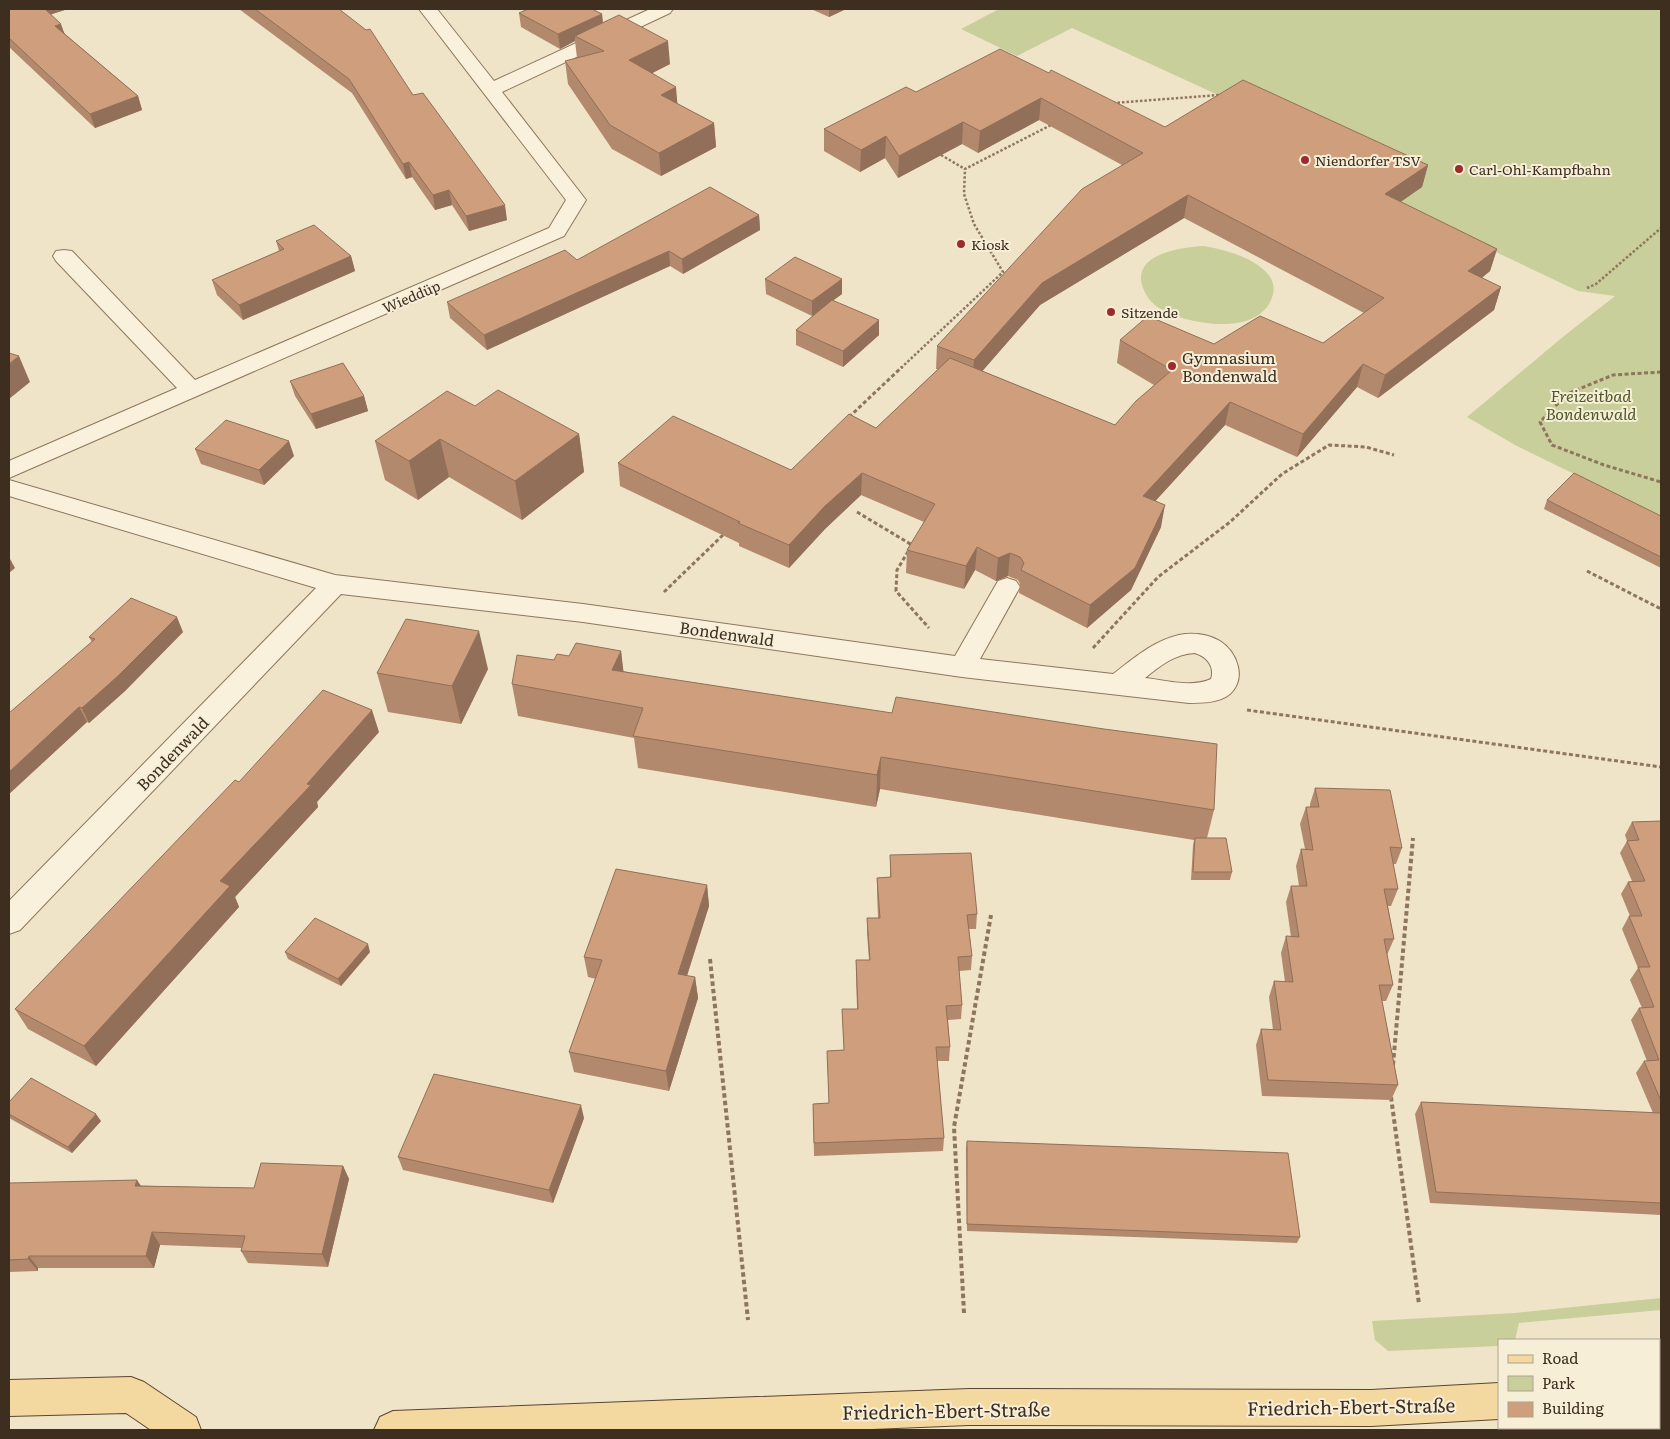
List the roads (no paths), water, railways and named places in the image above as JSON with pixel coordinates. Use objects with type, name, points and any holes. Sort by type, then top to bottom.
[{"type":"main road","points":[[9,1398],[131,1395],[183,1430]]},
{"type":"main road","name":"Friedrich-Ebert-Straße","points":[[393,1430],[969,1407],[1371,1408],[1498,1401]]},
{"type":"street","name":"Wieddüp","points":[[9,470],[557,232],[576,200],[428,9]]},
{"type":"street","points":[[491,90],[664,9]]},
{"type":"street","points":[[64,256],[192,391]]},
{"type":"street","name":"Bondenwald","points":[[9,488],[335,584],[634,620],[962,667],[1199,694],[1216,690],[1226,680],[1228,667],[1220,654],[1204,646],[1182,643],[1168,648],[1119,684]]},
{"type":"street","name":"Bondenwald","points":[[9,921],[335,584]]},
{"type":"street","points":[[962,667],[1007,587]]},
{"type":"place","name":"Niendorfer TSV","points":[[1305,160]]},
{"type":"place","name":"Carl-Ohl-Kampfbahn","points":[[1459,169]]},
{"type":"place","name":"Kiosk","points":[[961,244]]},
{"type":"place","name":"Sitzende","points":[[1111,312]]},
{"type":"place","name":"Gymnasium Bondenwald","points":[[1172,366]]},
{"type":"park label","name":"Freizeitbad Bondenwald","points":[[1591,404]]}]
